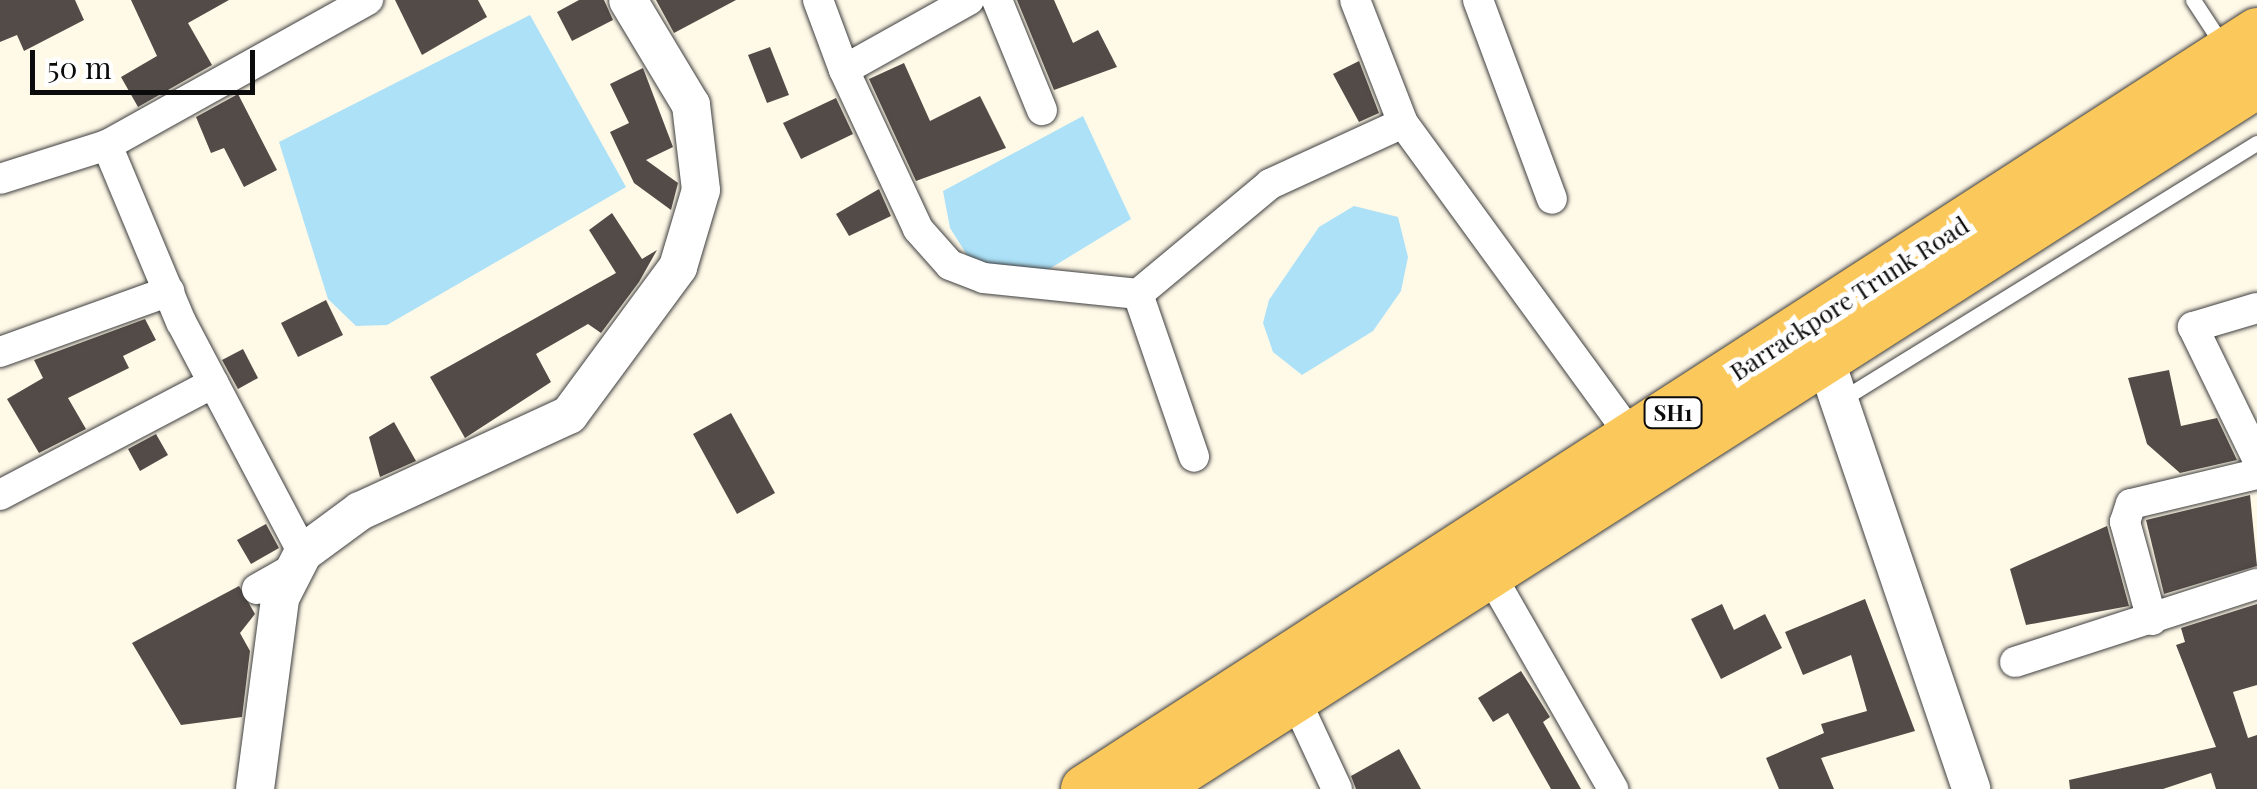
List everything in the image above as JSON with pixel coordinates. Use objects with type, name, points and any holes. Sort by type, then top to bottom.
[{"type":"main road","name":"Barrackpore Trunk Road","points":[[1162,786],[1490,574],[1832,380],[2250,47]]},
{"type":"main road","name":"Barrackpore Trunk Road","points":[[1085,789],[2250,47]]},
{"type":"street","points":[[0,178],[107,145],[368,0]]},
{"type":"street","points":[[256,589],[360,511],[569,415],[678,268],[701,190],[691,105],[628,0]]},
{"type":"street","points":[[818,0],[844,70],[918,229],[950,265],[984,278],[1138,294],[1270,184],[1403,122]]},
{"type":"street","points":[[844,70],[969,0]]},
{"type":"street","points":[[997,0],[1042,110]]},
{"type":"street","points":[[1356,0],[1403,122],[1633,438]]},
{"type":"street","points":[[1478,0],[1552,199]]},
{"type":"street","points":[[107,145],[169,291],[298,561],[271,641],[255,789]]},
{"type":"street","points":[[0,352],[169,291]]},
{"type":"street","points":[[1138,294],[1194,458]]},
{"type":"street","points":[[2257,308],[2193,327],[2257,458]]},
{"type":"street","points":[[1832,380],[1971,789]]},
{"type":"street","points":[[0,495],[213,383]]},
{"type":"street","points":[[2152,620],[2125,522],[2132,504],[2257,474]]},
{"type":"street","points":[[1490,574],[1613,789]]},
{"type":"street","points":[[2015,662],[2257,584]]},
{"type":"street","points":[[1295,699],[1338,789]]},
{"type":"lane","points":[[2193,0],[2250,47]]},
{"type":"lane","points":[[1832,380],[2257,143]]},
{"type":"water","points":[[530,15],[626,187],[387,325],[356,326],[328,299],[279,142]]},
{"type":"water","points":[[1083,116],[1131,219],[1046,271],[974,266],[950,228],[943,191]]},
{"type":"water","points":[[1354,206],[1398,217],[1408,257],[1401,291],[1373,331],[1302,375],[1273,352],[1263,323],[1269,300],[1319,227]]},
{"type":"building","points":[[0,0],[75,0],[84,20],[24,51],[17,35],[0,42]]},
{"type":"building","points":[[131,0],[229,0],[188,23],[212,65],[138,107],[121,77],[157,56]]},
{"type":"building","points":[[395,0],[478,0],[487,17],[422,55]]},
{"type":"building","points":[[579,0],[604,0],[613,20],[572,41],[557,12]]},
{"type":"building","points":[[656,0],[736,0],[674,33]]},
{"type":"building","points":[[1017,0],[1054,0],[1073,43],[1098,30],[1117,67],[1054,90]]},
{"type":"building","points":[[770,47],[789,95],[767,103],[748,55]]},
{"type":"building","points":[[1359,61],[1379,113],[1359,122],[1333,74]]},
{"type":"building","points":[[904,63],[930,121],[980,96],[1006,148],[916,181],[869,79]]},
{"type":"building","points":[[643,68],[673,147],[646,160],[678,183],[671,210],[634,183],[610,132],[629,123],[610,84]]},
{"type":"building","points":[[238,94],[277,170],[244,187],[224,148],[211,153],[196,117]]},
{"type":"building","points":[[836,98],[853,134],[801,159],[783,123]]},
{"type":"building","points":[[879,189],[891,216],[849,236],[836,214]]},
{"type":"building","points":[[612,213],[642,259],[657,250],[639,282],[601,333],[588,324],[536,354],[551,382],[465,438],[430,377],[616,273],[589,230]]},
{"type":"building","points":[[326,300],[343,335],[298,357],[281,323]]},
{"type":"building","points":[[145,319],[156,340],[123,356],[129,368],[68,398],[86,429],[39,453],[7,399],[43,378],[34,360]]},
{"type":"building","points":[[243,349],[258,378],[238,389],[222,360]]},
{"type":"building","points":[[2169,370],[2181,426],[2217,418],[2237,460],[2180,473],[2147,444],[2128,378]]},
{"type":"building","points":[[731,413],[775,493],[737,514],[693,434]]},
{"type":"building","points":[[394,422],[416,461],[380,477],[369,437]]},
{"type":"building","points":[[156,434],[168,455],[140,471],[128,449]]},
{"type":"building","points":[[2250,495],[2257,566],[2164,594],[2146,520]]},
{"type":"building","points":[[266,524],[279,548],[251,564],[237,540]]},
{"type":"building","points":[[2107,526],[2129,606],[2026,625],[2010,569]]},
{"type":"building","points":[[239,586],[255,614],[240,633],[250,651],[242,717],[181,725],[132,643]]},
{"type":"building","points":[[1865,599],[1915,731],[1821,758],[1834,789],[1779,789],[1766,758],[1824,733],[1821,724],[1867,711],[1851,655],[1803,675],[1785,632]]},
{"type":"building","points":[[1722,604],[1734,630],[1765,614],[1782,648],[1721,679],[1691,619]]},
{"type":"building","points":[[2257,604],[2257,685],[2233,692],[2248,738],[2257,735],[2257,789],[2216,789],[2211,773],[2163,789],[2070,789],[2069,780],[2216,747],[2176,645],[2185,642],[2181,628]]},
{"type":"building","points":[[1521,671],[1550,717],[1543,722],[1581,789],[1551,789],[1508,713],[1493,722],[1478,698]]},
{"type":"building","points":[[1399,749],[1421,789],[1356,789],[1351,776]]}]
